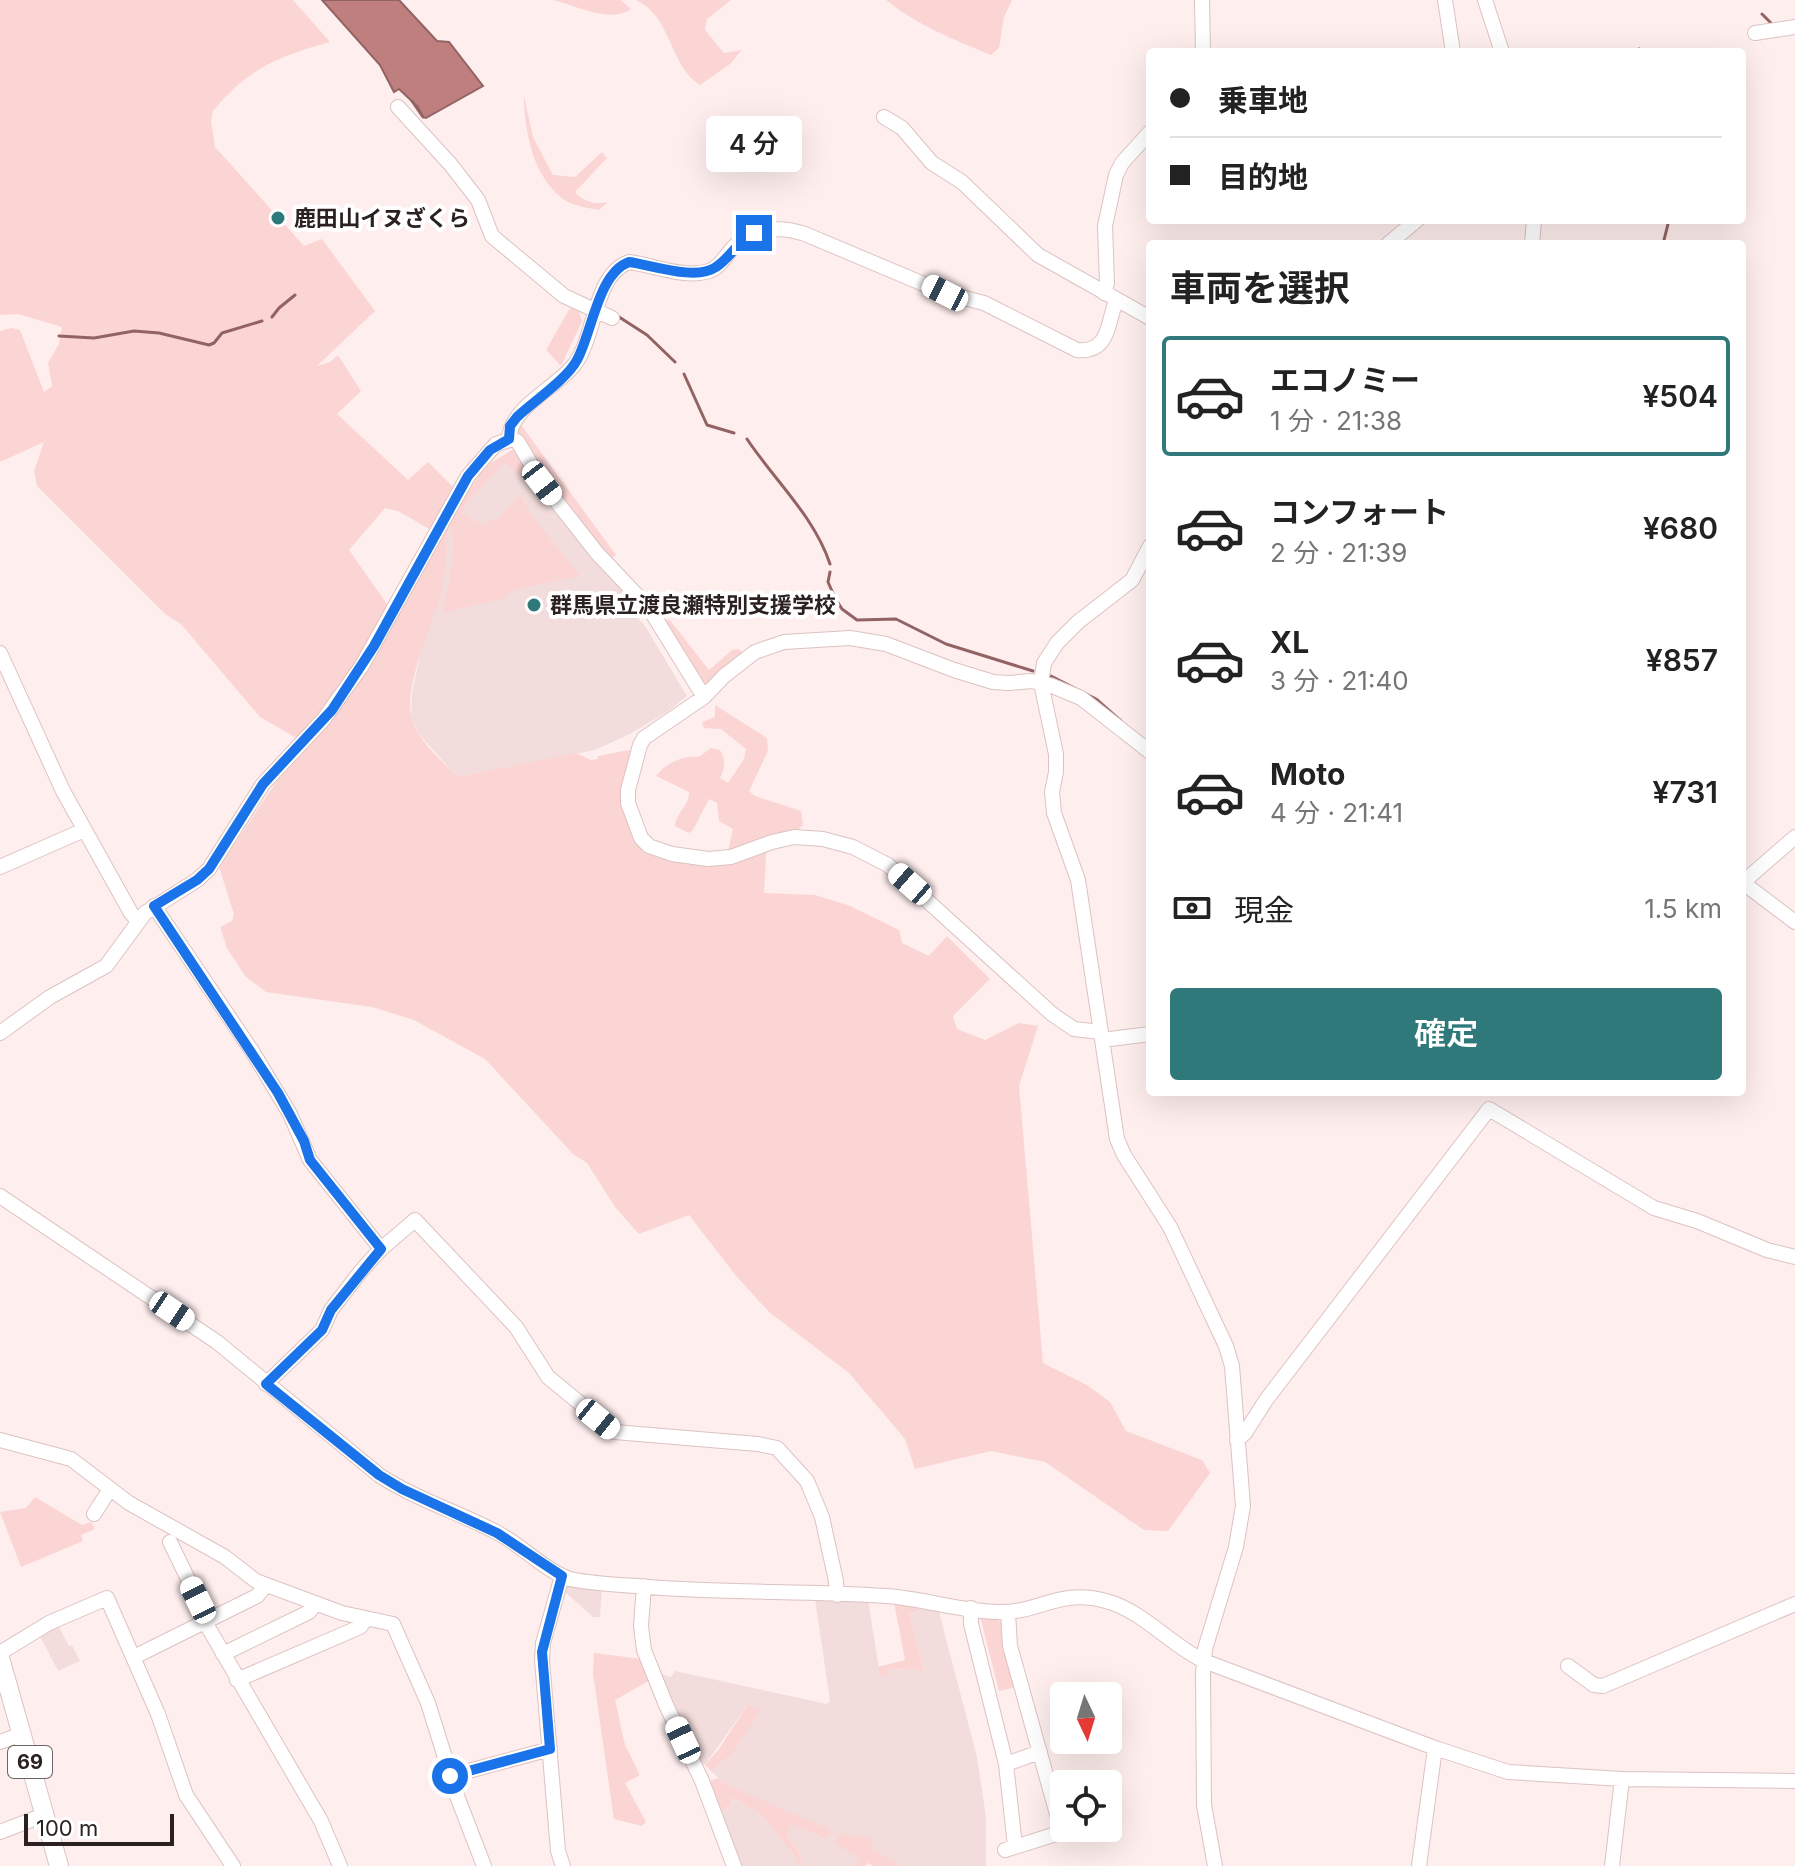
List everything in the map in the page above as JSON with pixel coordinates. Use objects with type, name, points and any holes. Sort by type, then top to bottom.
[{"type":"main road","name":"69","points":[[0,1656],[59,1866]]},
{"type":"street","points":[[1202,0],[1203,48]]},
{"type":"street","points":[[1445,0],[1452,48]]},
{"type":"street","points":[[1485,0],[1501,48]]},
{"type":"street","points":[[1755,33],[1795,27]]},
{"type":"street","points":[[398,107],[478,200],[492,236],[564,296],[612,318]]},
{"type":"street","points":[[884,117],[910,135],[936,167],[962,182],[1038,255],[1146,316]]},
{"type":"street","points":[[0,1033],[50,997],[106,966],[138,921],[154,906],[197,880],[209,869],[263,784],[332,710],[374,646],[468,476],[490,450],[509,439],[513,421],[576,363],[607,282],[621,265],[629,262],[691,273],[705,272],[718,267],[733,247],[748,236],[774,229],[805,234],[945,293],[984,303],[1077,350],[1092,349],[1106,337],[1110,297],[1105,226],[1116,175],[1122,163],[1146,136]]},
{"type":"street","points":[[1393,240],[1412,224]]},
{"type":"street","points":[[509,439],[518,442],[542,483],[597,553],[649,608],[704,697]]},
{"type":"street","points":[[1146,554],[1132,580],[1078,622],[1057,643],[1044,663],[1041,683],[1056,754],[1052,792],[1054,813],[1078,880],[1117,1139],[1170,1227],[1226,1346],[1232,1366],[1244,1495],[1236,1547],[1204,1661],[1204,1805],[1215,1866]]},
{"type":"street","points":[[1146,749],[1081,698],[1041,683],[993,682],[886,644],[850,638],[796,641],[762,648],[740,662],[704,697],[644,738],[628,790],[628,803],[641,838],[649,846],[672,854],[708,859],[731,857],[794,837],[823,839],[853,847],[888,865],[1052,1014],[1074,1029],[1101,1036],[1146,1034]]},
{"type":"street","points":[[0,653],[63,791],[138,921]]},
{"type":"street","points":[[0,867],[84,830]]},
{"type":"street","points":[[1746,879],[1795,837]]},
{"type":"street","points":[[1746,885],[1795,922]]},
{"type":"street","points":[[154,906],[260,1064],[290,1114],[310,1160],[381,1249]]},
{"type":"street","points":[[1237,1440],[1489,1109],[1654,1208],[1697,1221],[1767,1250],[1795,1257]]},
{"type":"street","points":[[0,1196],[195,1327],[379,1475],[402,1489],[497,1533],[562,1576],[579,1581],[644,1586],[900,1597],[1008,1612],[1066,1597],[1103,1600],[1131,1612],[1204,1661],[1435,1748],[1508,1772],[1622,1779],[1795,1781]]},
{"type":"street","points":[[266,1384],[322,1330],[331,1310],[381,1249],[415,1220],[516,1327],[548,1377],[615,1432],[777,1448],[802,1474],[815,1498],[837,1595]]},
{"type":"street","points":[[0,1440],[65,1456],[158,1521],[225,1557],[251,1578],[316,1604],[390,1623],[398,1630],[431,1712],[482,1865]]},
{"type":"street","points":[[94,1514],[110,1489]]},
{"type":"street","points":[[170,1542],[223,1654],[321,1821],[340,1866]]},
{"type":"street","points":[[562,1576],[542,1652],[558,1851],[563,1866]]},
{"type":"street","points":[[134,1657],[262,1593],[266,1585]]},
{"type":"street","points":[[644,1586],[641,1626],[644,1650],[702,1781],[734,1866]]},
{"type":"street","points":[[0,1656],[49,1623],[107,1598],[134,1657],[186,1795],[233,1866]]},
{"type":"street","points":[[223,1654],[309,1612],[316,1604]]},
{"type":"street","points":[[1568,1666],[1594,1685],[1603,1686],[1795,1604]]},
{"type":"street","points":[[971,1608],[971,1624],[1006,1764],[1010,1848],[1050,1836]]},
{"type":"street","points":[[1008,1612],[1010,1646],[1050,1781]]},
{"type":"street","points":[[237,1680],[360,1627],[366,1619]]},
{"type":"street","points":[[0,1742],[22,1734]]},
{"type":"street","points":[[1419,1866],[1435,1748]]},
{"type":"street","points":[[450,1776],[550,1749]]},
{"type":"street","points":[[1006,1764],[1040,1752]]},
{"type":"street","points":[[1612,1866],[1622,1779]]},
{"type":"street","points":[[0,1832],[44,1815]]},
{"type":"shaded area","points":[[0,0],[293,0],[330,42],[280,59],[238,84],[213,111],[211,121],[215,147],[304,246],[322,239],[375,311],[317,366],[330,362],[338,355],[361,391],[337,414],[408,480],[428,462],[453,487],[431,530],[398,511],[385,508],[349,550],[389,607],[339,691],[298,739],[260,717],[181,624],[165,614],[37,486],[34,471],[44,442],[0,462],[0,331],[11,328],[20,330],[44,392],[52,386],[48,363],[59,344],[62,327],[18,314],[0,315]]},
{"type":"shaded area","points":[[322,0],[399,0],[437,41],[449,42],[483,86],[423,117],[418,107],[399,89],[394,92],[380,65]]},
{"type":"shaded area","points":[[553,0],[621,0],[631,9],[613,15],[603,14]]},
{"type":"shaded area","points":[[636,0],[731,0],[707,19],[705,30],[724,53],[742,50],[730,64],[700,85],[682,66],[657,17]]},
{"type":"shaded area","points":[[886,0],[1012,0],[1004,17],[999,48],[991,55],[923,24]]},
{"type":"shaded area","points":[[524,96],[533,137],[553,175],[575,177],[602,152],[607,158],[575,192],[590,202],[608,202],[599,210],[568,202],[547,182],[533,155]]},
{"type":"shaded area","points":[[570,308],[579,311],[582,321],[561,366],[546,350]]},
{"type":"shaded area","points":[[570,377],[521,421],[521,425],[616,555],[609,561],[540,473],[528,454],[517,422]]},
{"type":"shaded area","name":"群馬県立渡良瀬特別支援学校","points":[[514,449],[626,593],[635,615],[645,626],[687,696],[628,735],[595,750],[462,776],[454,774],[419,734],[411,718],[412,693],[449,521],[486,466]]},
{"type":"shaded area","points":[[514,449],[535,483],[534,489],[505,462],[468,501],[462,512],[484,526],[492,519],[496,520],[520,495],[530,513],[580,576],[509,591],[505,598],[442,613],[454,539],[449,524],[441,593],[411,691],[412,720],[419,735],[454,774],[462,776],[576,753],[591,760],[629,750],[634,756],[623,790],[653,851],[728,852],[733,829],[719,821],[717,803],[709,799],[689,833],[675,826],[689,792],[656,776],[675,761],[699,757],[711,748],[720,750],[722,754],[724,764],[720,778],[728,783],[744,759],[746,749],[721,729],[704,728],[702,722],[715,717],[715,705],[767,738],[768,751],[749,791],[755,796],[801,811],[803,825],[795,833],[761,841],[766,854],[764,893],[815,895],[850,906],[899,930],[902,943],[929,956],[947,936],[990,979],[953,1016],[957,1029],[985,1040],[1019,1023],[1038,1026],[1019,1086],[1043,1363],[1087,1385],[1110,1402],[1126,1431],[1202,1460],[1210,1473],[1168,1531],[1144,1530],[1045,1462],[991,1451],[915,1469],[905,1439],[849,1373],[769,1312],[737,1277],[689,1215],[639,1234],[615,1207],[587,1163],[573,1154],[485,1059],[414,1020],[372,1007],[266,992],[245,976],[227,948],[220,927],[232,921],[234,914],[219,867],[277,781],[327,727],[369,668],[462,499],[486,466]]},
{"type":"shaded area","points":[[669,619],[709,670],[732,650],[738,649],[743,653],[704,684],[664,622]]},
{"type":"shaded area","points":[[35,1497],[82,1525],[91,1522],[95,1529],[81,1535],[83,1541],[21,1567],[0,1512],[26,1508]]},
{"type":"shaded area","points":[[565,1582],[602,1588],[600,1617],[593,1617],[563,1590]]},
{"type":"shaded area","points":[[815,1599],[868,1600],[880,1675],[889,1669],[924,1670],[909,1612],[914,1604],[938,1608],[977,1757],[986,1817],[986,1866],[903,1866],[871,1849],[868,1837],[843,1836],[860,1859],[851,1866],[804,1866],[797,1849],[786,1835],[792,1823],[825,1839],[725,1784],[711,1771],[732,1754],[759,1711],[748,1704],[705,1765],[699,1761],[661,1674],[671,1677],[675,1671],[827,1704],[830,1701]]},
{"type":"shaded area","points":[[894,1602],[914,1604],[916,1611],[909,1613],[924,1670],[889,1669],[889,1676],[880,1675],[878,1667],[905,1660]]},
{"type":"shaded area","points":[[980,1616],[997,1619],[1003,1624],[1016,1687],[999,1691]]},
{"type":"shaded area","points":[[54,1625],[59,1627],[69,1646],[72,1645],[80,1661],[58,1671],[39,1634]]},
{"type":"shaded area","points":[[594,1653],[642,1659],[652,1679],[615,1700],[625,1745],[640,1775],[625,1783],[646,1822],[642,1826],[614,1819],[593,1674]]},
{"type":"shaded area","points":[[748,1704],[760,1711],[732,1754],[711,1771],[705,1765]]},
{"type":"shaded area","points":[[718,1778],[725,1784],[831,1830],[826,1839],[792,1824],[786,1835],[797,1849],[804,1866],[799,1866],[760,1813],[733,1798],[729,1807],[718,1812],[708,1787],[710,1781]]},
{"type":"shaded area","points":[[733,1798],[760,1813],[799,1866],[739,1866],[718,1812],[729,1807]]},
{"type":"shaded area","points":[[840,1834],[868,1837],[874,1842],[871,1849],[903,1866],[874,1866],[868,1863],[865,1866],[851,1866],[860,1859],[834,1843]]},
{"type":"waterway","points":[[1762,14],[1771,23]]},
{"type":"waterway","points":[[412,101],[423,117]]},
{"type":"waterway","points":[[1664,240],[1668,224]]},
{"type":"waterway","points":[[272,317],[295,295]]},
{"type":"waterway","points":[[616,315],[647,335],[675,362]]},
{"type":"waterway","points":[[59,336],[94,338],[134,331],[159,333],[209,345],[222,333],[262,321]]},
{"type":"waterway","points":[[684,374],[707,425],[734,433]]},
{"type":"waterway","points":[[747,439],[804,514],[830,564]]},
{"type":"waterway","points":[[830,572],[828,582],[835,598],[842,609],[857,620],[896,619],[946,644],[1033,671]]},
{"type":"waterway","points":[[1051,676],[1096,699],[1121,721]]},
{"type":"place","name":"鹿田山イヌざくら","points":[[278,218]]},
{"type":"place","name":"群馬県立渡良瀬特別支援学校","points":[[534,605]]},
{"type":"route","points":[[450,1776],[550,1749],[542,1652],[562,1576],[505,1537],[402,1489],[379,1475],[266,1384],[322,1330],[331,1310],[381,1249],[310,1160],[304,1141],[278,1093],[154,906],[197,880],[209,869],[263,784],[332,710],[374,646],[468,476],[496,444],[509,439],[513,421],[576,363],[613,273],[629,262],[691,273],[710,271],[718,267],[733,247],[754,233]]}]
